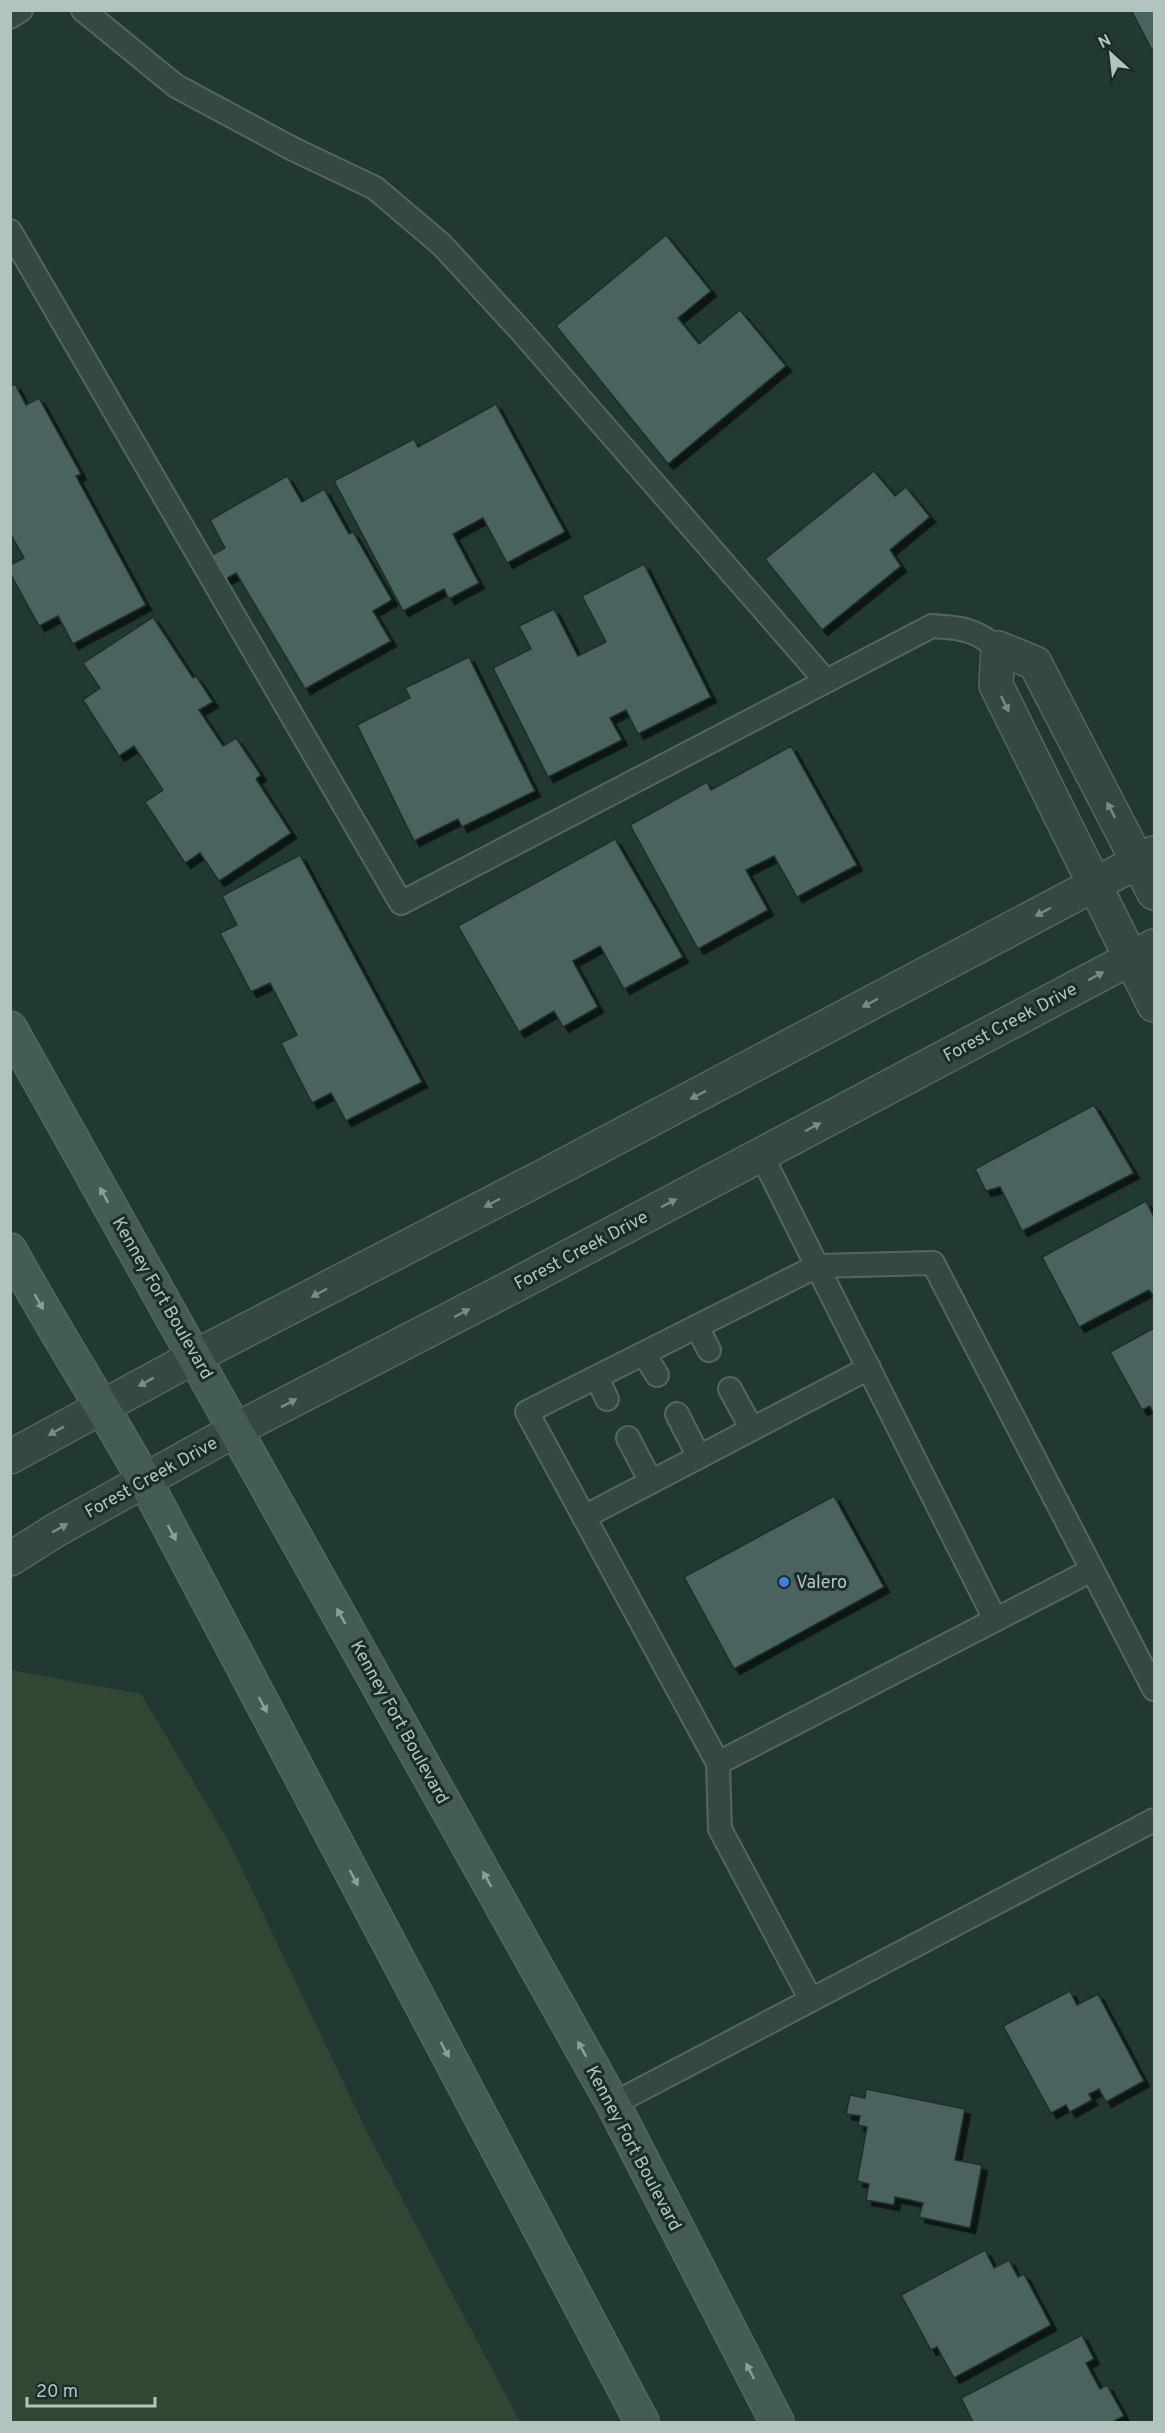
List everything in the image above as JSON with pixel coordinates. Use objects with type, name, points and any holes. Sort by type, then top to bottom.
[{"type":"main road","name":"Kenney Fort Boulevard","points":[[10,1028],[237,1429],[613,2104],[777,2422]]},
{"type":"main road","points":[[10,1251],[62,1345],[102,1406],[145,1481],[642,2422]]},
{"type":"street","points":[[1155,893],[1146,858],[1035,663],[998,648],[996,685],[1094,885],[1142,952],[1155,1005]]},
{"type":"street","points":[[10,1457],[196,1356],[534,1181],[1146,858]]},
{"type":"street","name":"Forest Creek Drive","points":[[10,1559],[237,1429],[1142,952]]},
{"type":"lane","points":[[10,17],[21,10]]},
{"type":"lane","points":[[83,10],[176,86],[293,149],[375,188],[442,245],[522,332],[826,681]]},
{"type":"lane","points":[[10,231],[400,903],[932,626],[955,627],[979,633],[998,648]]},
{"type":"lane","points":[[761,1154],[995,1619]]},
{"type":"lane","points":[[810,2000],[720,1829],[718,1763],[527,1412],[817,1266],[933,1263],[1155,1689]]},
{"type":"lane","points":[[697,1327],[709,1350]]},
{"type":"lane","points":[[644,1354],[657,1375]]},
{"type":"lane","points":[[584,1517],[869,1368]]},
{"type":"lane","points":[[597,1378],[607,1399]]},
{"type":"lane","points":[[730,1389],[752,1429]]},
{"type":"lane","points":[[676,1414],[699,1457]]},
{"type":"lane","points":[[628,1438],[651,1482]]},
{"type":"lane","points":[[718,1763],[1092,1569]]},
{"type":"lane","points":[[613,2104],[1155,1820]]},
{"type":"green space","points":[[11,1670],[141,1694],[228,1840],[370,2138],[520,2422],[11,2422]]},
{"type":"building","points":[[1131,10],[1154,10],[1154,49],[1152,50]]},
{"type":"building","points":[[666,235],[711,291],[678,318],[699,344],[740,310],[786,366],[668,464],[556,326]]},
{"type":"building","points":[[15,384],[26,405],[39,398],[81,474],[76,476],[146,605],[73,644],[58,616],[39,626],[10,573],[10,565],[24,558],[10,533],[10,386]]},
{"type":"building","points":[[496,404],[565,532],[507,563],[483,518],[453,534],[479,583],[449,599],[444,589],[403,611],[334,481],[414,439],[418,447]]},
{"type":"building","points":[[874,471],[895,496],[906,487],[930,517],[890,550],[901,566],[822,630],[765,559]]},
{"type":"building","points":[[287,476],[302,502],[324,489],[349,534],[353,532],[392,600],[373,611],[391,641],[305,689],[236,573],[226,579],[212,555],[225,548],[210,520]]},
{"type":"building","points":[[644,564],[711,697],[638,734],[626,710],[610,718],[622,740],[548,777],[493,668],[531,649],[519,626],[554,609],[578,656],[606,642],[582,596]]},
{"type":"building","points":[[153,617],[193,678],[196,676],[213,702],[199,710],[223,746],[236,738],[261,775],[256,779],[291,833],[219,881],[200,853],[185,863],[145,802],[163,790],[134,746],[119,756],[83,700],[100,688],[83,663]]},
{"type":"building","points":[[469,657],[535,791],[462,827],[458,819],[414,841],[357,725],[410,698],[405,688]]},
{"type":"building","points":[[791,746],[857,865],[797,897],[774,856],[746,870],[768,910],[698,949],[630,825],[707,782],[711,790]]},
{"type":"building","points":[[615,839],[683,957],[624,989],[600,946],[573,961],[598,1007],[563,1027],[554,1011],[519,1032],[458,926]]},
{"type":"building","points":[[300,855],[422,1082],[346,1121],[331,1093],[312,1103],[281,1043],[297,1035],[270,983],[251,992],[220,933],[237,925],[222,896]]},
{"type":"building","points":[[1094,1105],[1134,1173],[1022,1231],[1000,1187],[986,1191],[975,1169]]},
{"type":"building","points":[[1146,1201],[1154,1217],[1154,1297],[1149,1290],[1079,1327],[1042,1257]]},
{"type":"building","points":[[1154,1328],[1154,1415],[1150,1406],[1142,1410],[1110,1352]]},
{"type":"building","name":"Valero","points":[[834,1496],[884,1587],[734,1669],[684,1577]]},
{"type":"building","points":[[1070,1991],[1077,2005],[1098,1994],[1144,2081],[1106,2102],[1099,2089],[1089,2094],[1092,2100],[1070,2112],[1066,2105],[1051,2113],[1003,2026]]},
{"type":"building","points":[[866,2089],[965,2109],[955,2160],[982,2165],[970,2228],[919,2217],[923,2203],[895,2197],[894,2205],[866,2200],[869,2184],[857,2181],[867,2127],[858,2125],[860,2116],[846,2114],[850,2095],[865,2098]]},
{"type":"building","points":[[985,2250],[994,2268],[1009,2260],[1018,2277],[1024,2274],[1051,2325],[954,2378],[937,2347],[931,2350],[901,2295]]},
{"type":"building","points":[[1082,2335],[1094,2359],[1086,2363],[1100,2389],[1107,2385],[1124,2416],[1112,2422],[973,2422],[961,2398]]},
{"type":"place","name":"Valero","points":[[784,1582]]}]
